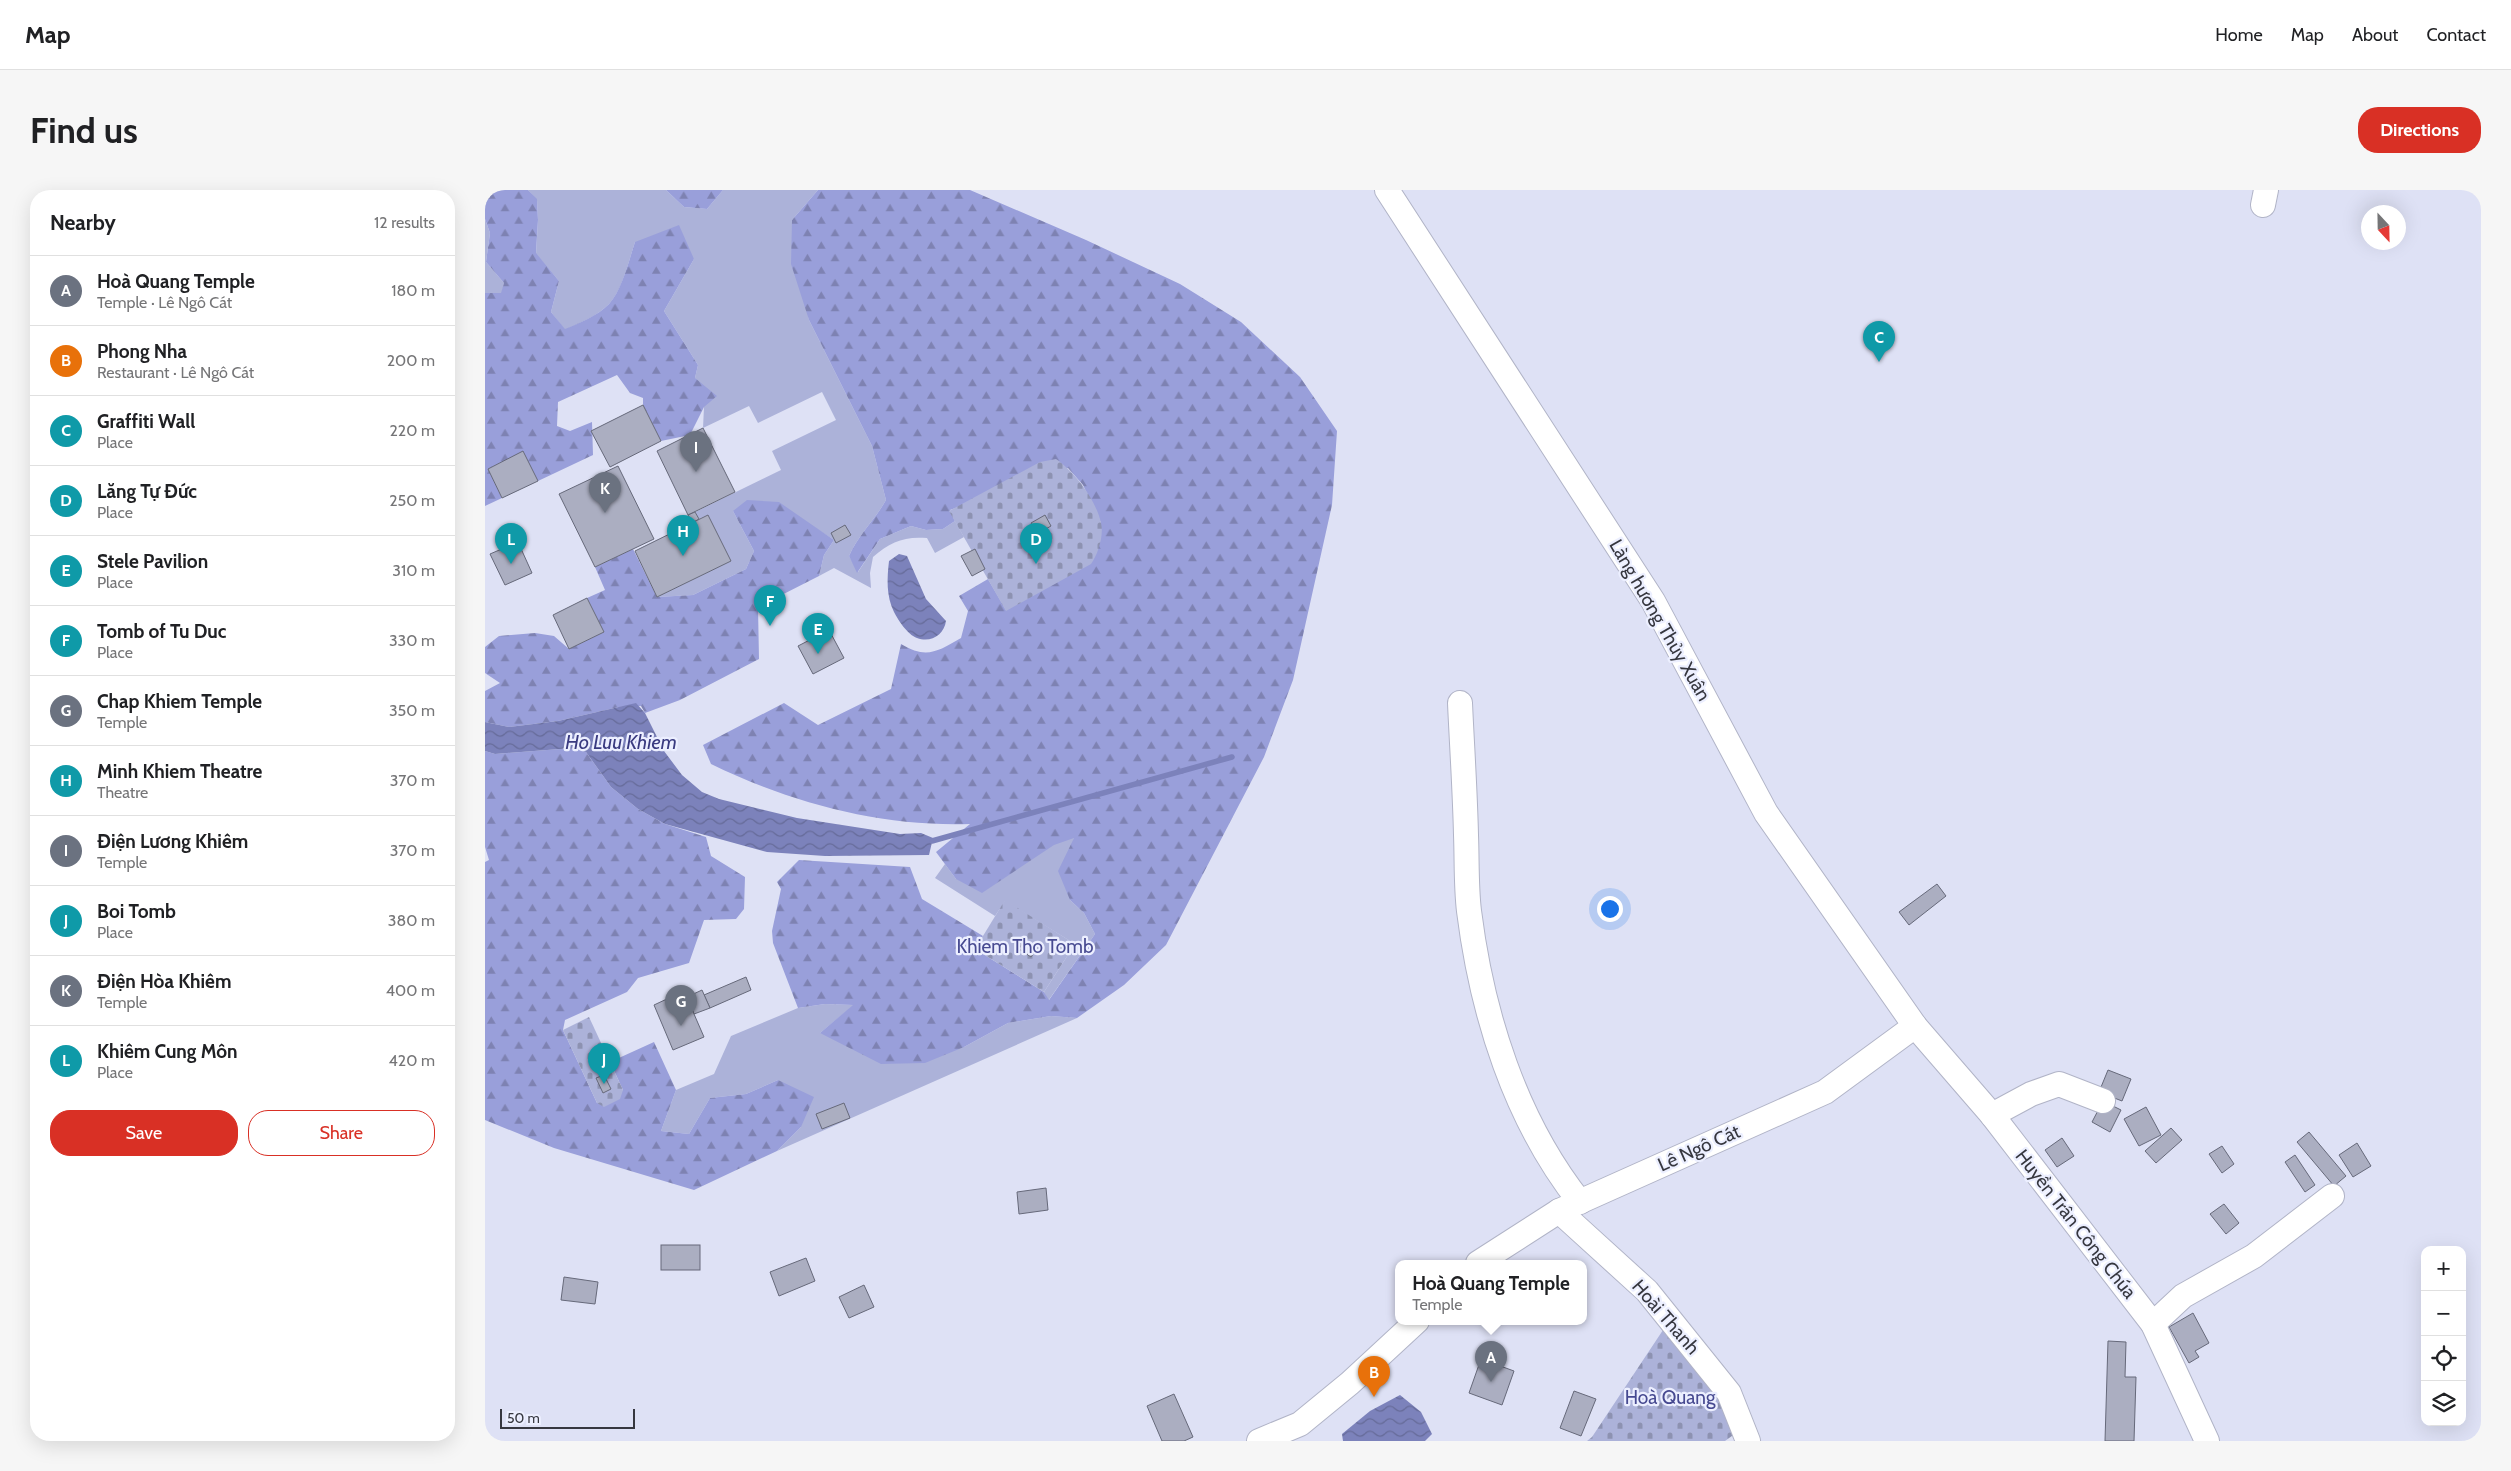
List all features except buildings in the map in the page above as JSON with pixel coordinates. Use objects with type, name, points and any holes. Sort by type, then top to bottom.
[{"type":"street","name":"Làng hương Thủy Xuân","points":[[1387,190],[1653,600],[1766,814],[1915,1026]]},
{"type":"street","name":"Hoài Thanh","points":[[1460,703],[1469,910],[1490,1015],[1503,1058],[1539,1142],[1556,1172],[1569,1206],[1647,1291],[1729,1393],[1748,1441]]},
{"type":"street","name":"Huyền Trân Công Chúa","points":[[1915,1026],[1992,1115],[2153,1324],[2207,1441]]},
{"type":"street","name":"Lê Ngô Cát","points":[[1483,1260],[1569,1206],[1825,1092],[1915,1026]]},
{"type":"street","points":[[1992,1115],[2031,1094],[2059,1084],[2103,1101]]},
{"type":"street","points":[[2153,1324],[2183,1296],[2254,1256],[2332,1196]]},
{"type":"street","points":[[1259,1441],[1287,1436],[1350,1383],[1413,1325]]},
{"type":"green space","points":[[487,190],[528,190],[537,199],[536,253],[559,281],[551,312],[565,329],[594,316],[614,298],[628,266],[635,242],[679,225],[694,259],[664,311],[698,365],[695,378],[717,396],[704,407],[690,435],[661,441],[643,405],[643,398],[630,393],[617,375],[558,402],[557,426],[570,431],[592,422],[593,455],[538,481],[523,452],[488,469],[502,498],[485,506],[485,293],[501,293],[504,283],[486,262],[490,233],[485,219],[485,200],[490,197]]},
{"type":"green space","points":[[528,190],[666,190],[684,207],[707,209],[723,190],[818,190],[792,220],[809,320],[872,446],[886,500],[857,541],[849,556],[858,572],[880,539],[911,526],[926,530],[943,529],[955,521],[964,537],[935,553],[927,538],[904,539],[885,547],[873,557],[870,573],[871,588],[834,568],[819,576],[824,555],[834,540],[806,522],[733,511],[754,551],[746,569],[693,595],[657,597],[731,561],[708,515],[699,519],[695,512],[781,470],[772,451],[836,420],[822,392],[758,423],[749,406],[703,428],[704,407],[695,378],[698,365],[664,311],[694,259],[635,242],[625,275],[614,298],[599,312],[565,330],[551,312],[559,281],[536,254],[537,200]]},
{"type":"green space","points":[[666,190],[723,190],[707,209],[684,207]]},
{"type":"green space","points":[[818,190],[970,190],[1086,240],[1180,284],[1241,322],[1300,377],[1337,431],[1332,505],[1293,680],[1264,757],[1166,945],[1124,985],[1077,1018],[1051,1016],[1008,1023],[964,1047],[925,1063],[881,1064],[820,1033],[853,1005],[825,1004],[798,1008],[773,943],[772,931],[781,889],[777,882],[799,860],[910,867],[922,899],[983,936],[975,949],[1044,992],[1049,1000],[1095,934],[1084,913],[1070,900],[1058,871],[1074,838],[1054,845],[982,893],[956,879],[936,852],[970,824],[937,824],[870,817],[805,801],[741,778],[711,764],[703,745],[784,703],[818,725],[891,689],[901,644],[910,649],[931,652],[961,638],[968,611],[959,596],[988,579],[1006,610],[1101,523],[1083,485],[1068,468],[950,510],[955,521],[943,529],[926,530],[911,526],[880,539],[857,573],[849,556],[857,541],[886,500],[872,446],[809,320],[791,264],[792,220]]},
{"type":"green space","points":[[485,219],[490,233],[486,262],[504,283],[502,293],[485,293]]},
{"type":"green space","points":[[1056,459],[1084,487],[1095,505],[1102,528],[1098,550],[1091,564],[1006,611],[949,511],[1040,462]]},
{"type":"green space","points":[[747,500],[779,502],[834,540],[824,555],[819,576],[758,607],[759,659],[680,700],[645,713],[641,706],[619,707],[558,721],[509,727],[485,722],[485,691],[500,683],[485,673],[485,647],[499,636],[535,633],[554,636],[569,649],[604,632],[587,598],[605,590],[595,567],[633,549],[657,597],[693,595],[746,569],[754,551],[733,511]]},
{"type":"green space","points":[[573,748],[586,752],[611,787],[638,809],[665,824],[706,837],[711,856],[745,877],[744,909],[736,919],[704,920],[689,963],[638,978],[627,992],[565,1020],[563,1030],[597,1103],[623,1090],[610,1062],[654,1042],[676,1090],[661,1131],[689,1134],[710,1098],[746,1094],[778,1080],[814,1097],[801,1127],[777,1151],[694,1190],[554,1148],[485,1120],[485,862],[489,860],[485,847],[485,751],[495,754]]},
{"type":"green space","points":[[1074,837],[1070,900],[1084,913],[1095,934],[1048,1001],[1044,992],[1075,944],[1005,901],[995,916],[935,878],[945,864],[956,879]]},
{"type":"green space","name":"Khiem Tho Tomb","points":[[1005,900],[1075,944],[1044,992],[975,949]]},
{"type":"green space","points":[[825,1004],[854,1005],[820,1033],[964,1047],[1008,1023],[1051,1016],[1077,1018],[777,1151],[801,1127],[778,1080],[746,1094],[710,1098],[689,1134],[661,1131],[676,1090],[714,1074],[731,1036],[798,1008]]},
{"type":"green space","points":[[589,1017],[623,1090],[620,1099],[604,1107],[597,1103],[563,1030]]},
{"type":"green space","name":"Hoà Quang","points":[[1665,1327],[1716,1384],[1736,1433],[1725,1441],[1587,1441],[1592,1437]]},
{"type":"water","points":[[899,554],[907,556],[926,599],[946,621],[940,634],[932,639],[917,638],[910,634],[891,606],[888,587],[889,561]]},
{"type":"water","name":"Ho Luu Khiem","points":[[636,703],[645,713],[664,751],[682,775],[702,792],[719,799],[797,818],[900,834],[921,833],[933,838],[929,855],[825,856],[767,852],[665,824],[638,809],[611,787],[586,752],[573,748],[495,754],[485,751],[485,722],[509,727],[558,721]]},
{"type":"water","points":[[1400,1395],[1421,1412],[1432,1434],[1425,1441],[1343,1441],[1342,1434],[1370,1411]]},
{"type":"waterway","points":[[932,841],[1232,757]]},
{"type":"place","name":"Graffiti Wall","points":[[1879,362]]},
{"type":"place","name":"Điện Lương Khiêm","points":[[696,472]]},
{"type":"place","name":"Điện Hòa Khiêm","points":[[605,513]]},
{"type":"place","name":"Minh Khiem Theatre","points":[[683,556]]},
{"type":"place","name":"Khiêm Cung Môn","points":[[511,564]]},
{"type":"place","name":"Lăng Tự Đức","points":[[1036,564]]},
{"type":"place","name":"Tomb of Tu Duc","points":[[770,626]]},
{"type":"place","name":"Stele Pavilion","points":[[818,654]]},
{"type":"place","name":"Chap Khiem Temple","points":[[681,1026]]},
{"type":"place","name":"Boi Tomb","points":[[604,1084]]},
{"type":"place","name":"Hoà Quang Temple","points":[[1491,1382]]},
{"type":"place","name":"Phong Nha","points":[[1374,1397]]}]
